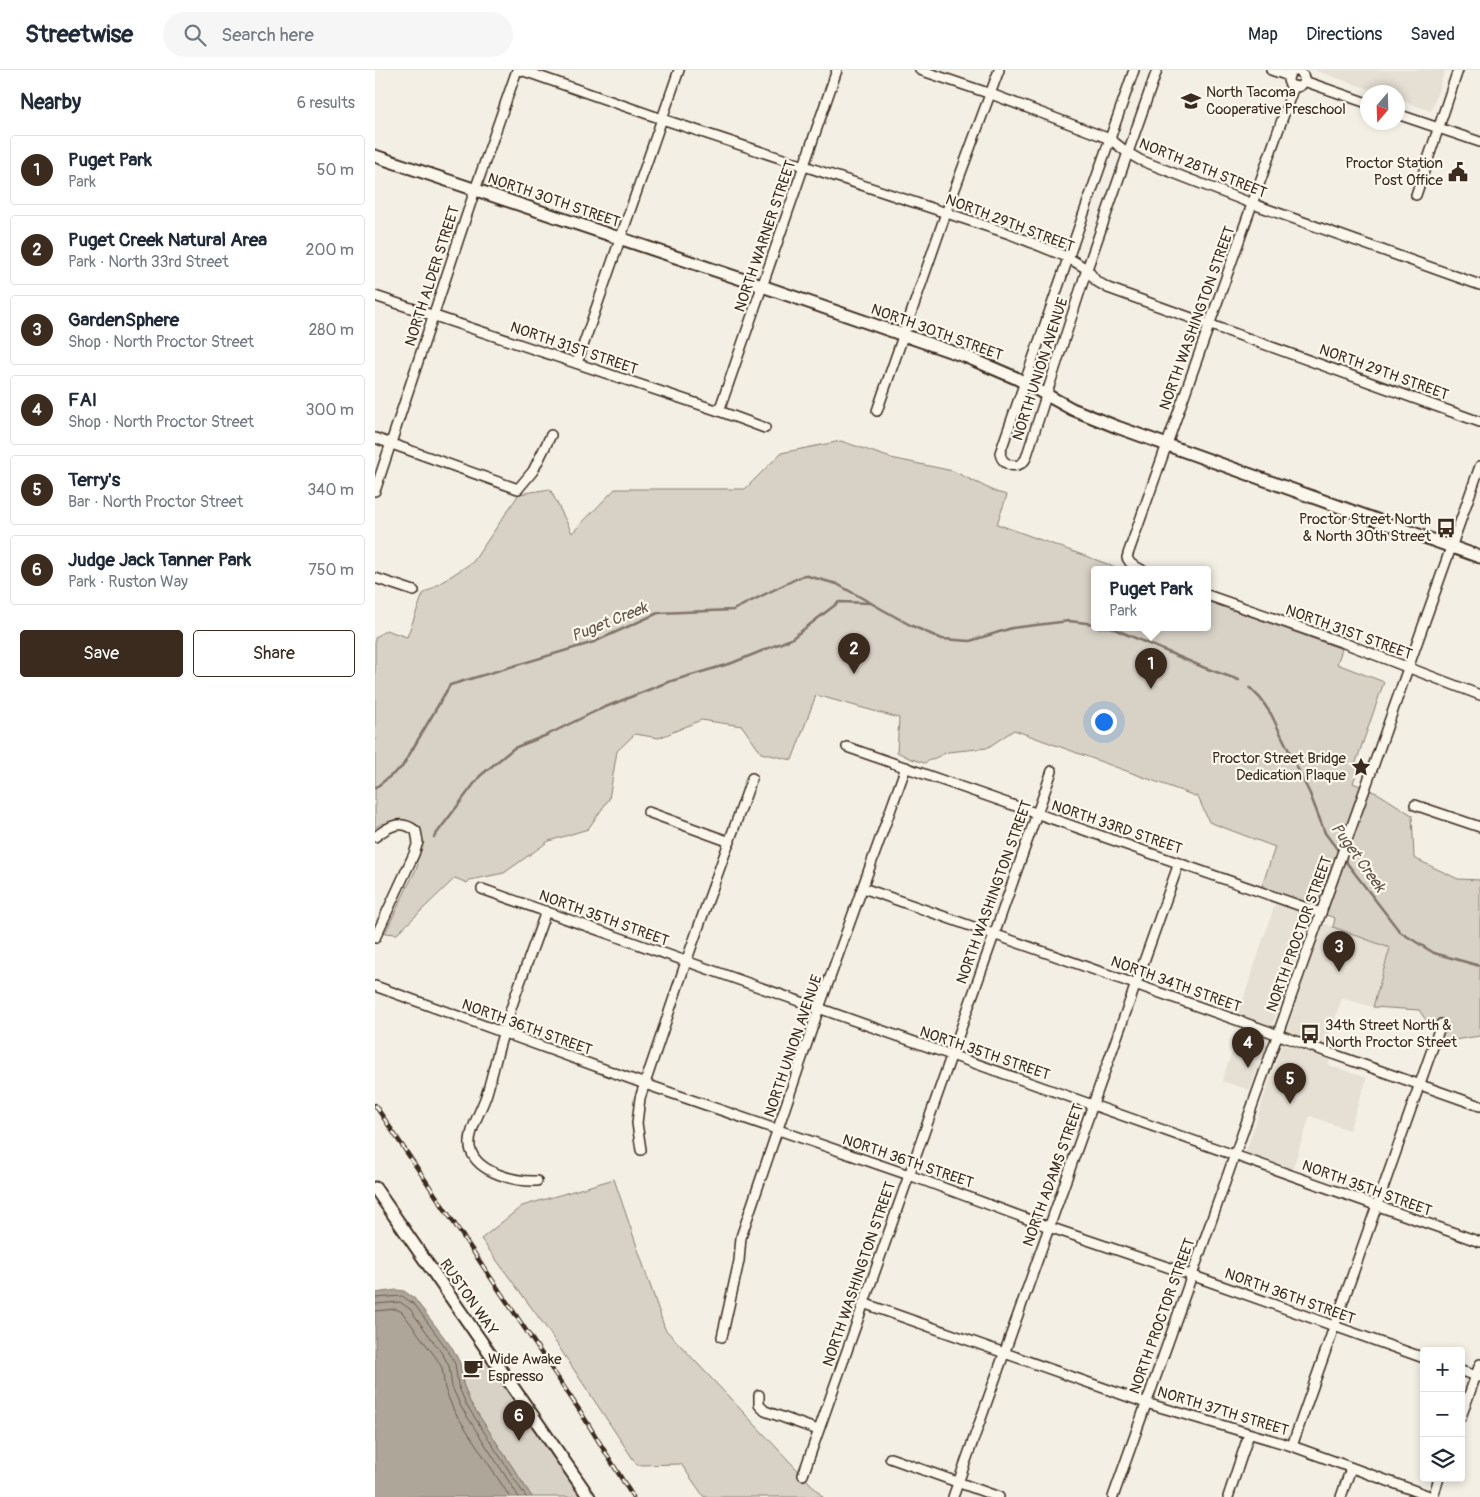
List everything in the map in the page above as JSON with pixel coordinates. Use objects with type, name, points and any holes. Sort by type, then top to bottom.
[{"type":"main road","name":"NORTH 30TH STREET","points":[[375,156],[967,357],[1023,382],[1087,416],[1480,557]]},
{"type":"main road","name":"RUSTON WAY","points":[[375,1188],[589,1497]]},
{"type":"street","name":"NORTH ALDER STREET","points":[[375,491],[517,70]]},
{"type":"street","name":"NORTH 29TH STREET","points":[[521,70],[662,119],[1010,234],[1067,257],[1087,269],[1096,281],[1108,288],[1480,422]]},
{"type":"street","points":[[577,363],[679,70]]},
{"type":"street","name":"NORTH WARNER STREET","points":[[719,411],[837,70]]},
{"type":"street","name":"NORTH 28TH STREET","points":[[920,70],[1110,138],[1128,153],[1141,160],[1253,204],[1480,285]]},
{"type":"street","points":[[877,411],[946,213],[999,70]]},
{"type":"street","name":"NORTH UNION AVENUE","points":[[1134,70],[1023,382],[1000,453],[1003,461],[1007,464],[1017,465],[1025,462],[1087,269],[1157,70]]},
{"type":"street","points":[[1271,70],[1289,76]]},
{"type":"street","points":[[1416,195],[1458,70]]},
{"type":"street","points":[[1299,71],[1304,75],[1304,81],[1301,86],[1294,86],[1289,83],[1289,76],[1292,72],[1299,71]]},
{"type":"street","points":[[1304,81],[1360,101]]},
{"type":"street","name":"NORTH WASHINGTON STREET","points":[[1135,566],[1127,558],[1294,86]]},
{"type":"street","points":[[1405,117],[1480,142]]},
{"type":"street","name":"NORTH 31ST STREET","points":[[375,296],[765,428]]},
{"type":"street","points":[[375,438],[518,489],[533,471],[551,435]]},
{"type":"street","name":"NORTH PROCTOR STREET","points":[[1113,1497],[1480,466]]},
{"type":"street","points":[[375,578],[414,591]]},
{"type":"street","name":"NORTH 31ST STREET","points":[[1211,597],[1344,643],[1480,695]]},
{"type":"street","name":"NORTH 33RD STREET","points":[[847,747],[1321,913]]},
{"type":"street","name":"NORTH UNION AVENUE","points":[[722,1337],[739,1261],[740,1240],[819,1008],[906,767]]},
{"type":"street","name":"NORTH WASHINGTON STREET","points":[[803,1475],[1052,771]]},
{"type":"street","points":[[641,1150],[637,1132],[640,1098],[686,962],[752,778]]},
{"type":"street","points":[[1415,805],[1480,827]]},
{"type":"street","points":[[648,812],[730,842]]},
{"type":"street","points":[[375,837],[394,825],[400,824],[411,827],[417,834],[418,842],[375,938]]},
{"type":"street","name":"NORTH ADAMS STREET","points":[[953,1497],[1179,863]]},
{"type":"street","name":"NORTH 34TH STREET","points":[[863,888],[1480,1106]]},
{"type":"street","name":"NORTH 35TH STREET","points":[[482,889],[1480,1242]]},
{"type":"street","points":[[537,1181],[514,1180],[496,1173],[477,1160],[471,1151],[470,1145],[472,1130],[487,1094],[503,1033],[546,911]]},
{"type":"street","name":"NORTH 36TH STREET","points":[[375,986],[645,1084],[909,1175],[1049,1227],[1191,1275],[1420,1357]]},
{"type":"street","points":[[1291,1446],[1441,1024]]},
{"type":"street","name":"NORTH 37TH STREET","points":[[863,1303],[1146,1403],[1291,1446],[1433,1497]]},
{"type":"street","points":[[1465,1407],[1478,1377],[1480,1364]]},
{"type":"street","points":[[1465,1372],[1478,1377]]},
{"type":"street","points":[[759,1395],[759,1405],[765,1412],[818,1430]]},
{"type":"street","points":[[1228,1497],[1249,1434]]},
{"type":"street","points":[[890,1458],[999,1497]]},
{"type":"street","points":[[1341,1497],[1351,1468]]},
{"type":"street","points":[[1433,1497],[1438,1482]]},
{"type":"shaded area","points":[[1314,70],[1445,70],[1431,111],[1405,102],[1405,85],[1360,86]]},
{"type":"shaded area","points":[[841,441],[891,458],[953,471],[996,492],[1007,495],[997,524],[1113,566],[1091,566],[1091,631],[1211,631],[1211,602],[1342,649],[1337,664],[1384,682],[1355,765],[1359,766],[1353,783],[1379,794],[1412,815],[1414,858],[1458,879],[1480,880],[1480,1036],[1441,1042],[1419,1010],[1373,1007],[1390,948],[1333,927],[1335,918],[1260,892],[1275,847],[1209,822],[1198,797],[1014,730],[987,748],[948,752],[924,763],[897,752],[899,718],[816,695],[792,760],[761,753],[742,726],[701,720],[659,738],[635,734],[617,751],[609,799],[588,829],[549,841],[504,873],[470,880],[467,883],[455,878],[397,934],[385,933],[418,865],[416,863],[422,840],[421,833],[413,824],[396,822],[384,826],[382,823],[375,828],[375,638],[386,630],[407,637],[423,594],[473,562],[519,494],[550,489],[572,533],[615,489],[745,489],[781,453]]},
{"type":"shaded area","points":[[1275,904],[1308,915],[1310,925],[1303,935],[1250,1090],[1222,1081],[1240,1029],[1234,1027]]},
{"type":"shaded area","points":[[1323,923],[1390,948],[1373,1007],[1342,998],[1328,1038],[1336,1041],[1328,1065],[1367,1078],[1349,1130],[1310,1116],[1292,1170],[1245,1154]]},
{"type":"shaded area","points":[[614,1179],[665,1329],[823,1497],[704,1497],[681,1464],[637,1465],[545,1326],[481,1239],[522,1206]]},
{"type":"shaded area","points":[[483,1357],[581,1497],[532,1497],[470,1402],[463,1384],[462,1375]]},
{"type":"water","points":[[404,1291],[414,1298],[453,1349],[460,1363],[463,1384],[470,1402],[532,1497],[375,1497],[375,1293]]},
{"type":"waterway","name":"Puget Creek","points":[[375,788],[402,767],[450,685],[594,642],[658,613],[733,610],[804,575],[837,584],[910,625],[942,639],[970,641],[1012,628],[1069,621],[1091,624]]},
{"type":"waterway","points":[[434,837],[480,776],[514,748],[547,735],[598,710],[668,682],[732,663],[791,639],[839,602],[871,603]]},
{"type":"waterway","name":"Puget Creek","points":[[1119,631],[1205,668],[1239,680]]},
{"type":"waterway","name":"Puget Creek","points":[[1250,688],[1271,714],[1310,794],[1325,833],[1340,853]]},
{"type":"waterway","name":"Puget Creek","points":[[1343,858],[1400,932],[1434,953],[1480,966]]},
{"type":"railway","points":[[375,1105],[580,1411],[633,1497]]},
{"type":"place","name":"North Tacoma Cooperative Preschool","points":[[1191,101]]},
{"type":"place","name":"Proctor Station Post Office","points":[[1458,172]]},
{"type":"place","name":"Proctor Street North & North 30th Street","points":[[1446,528]]},
{"type":"place","name":"Puget Creek Natural Area","points":[[854,674]]},
{"type":"place","name":"Puget Park","points":[[1151,689]]},
{"type":"place","name":"Proctor Street Bridge Dedication Plaque","points":[[1361,767]]},
{"type":"place","name":"GardenSphere","points":[[1339,972]]},
{"type":"place","name":"34th Street North & North Proctor Street","points":[[1310,1034]]},
{"type":"place","name":"FAI","points":[[1248,1068]]},
{"type":"place","name":"Terry's","points":[[1290,1104]]},
{"type":"place","name":"Wide Awake Espresso","points":[[473,1368]]},
{"type":"place","name":"Judge Jack Tanner Park","points":[[519,1441]]}]
